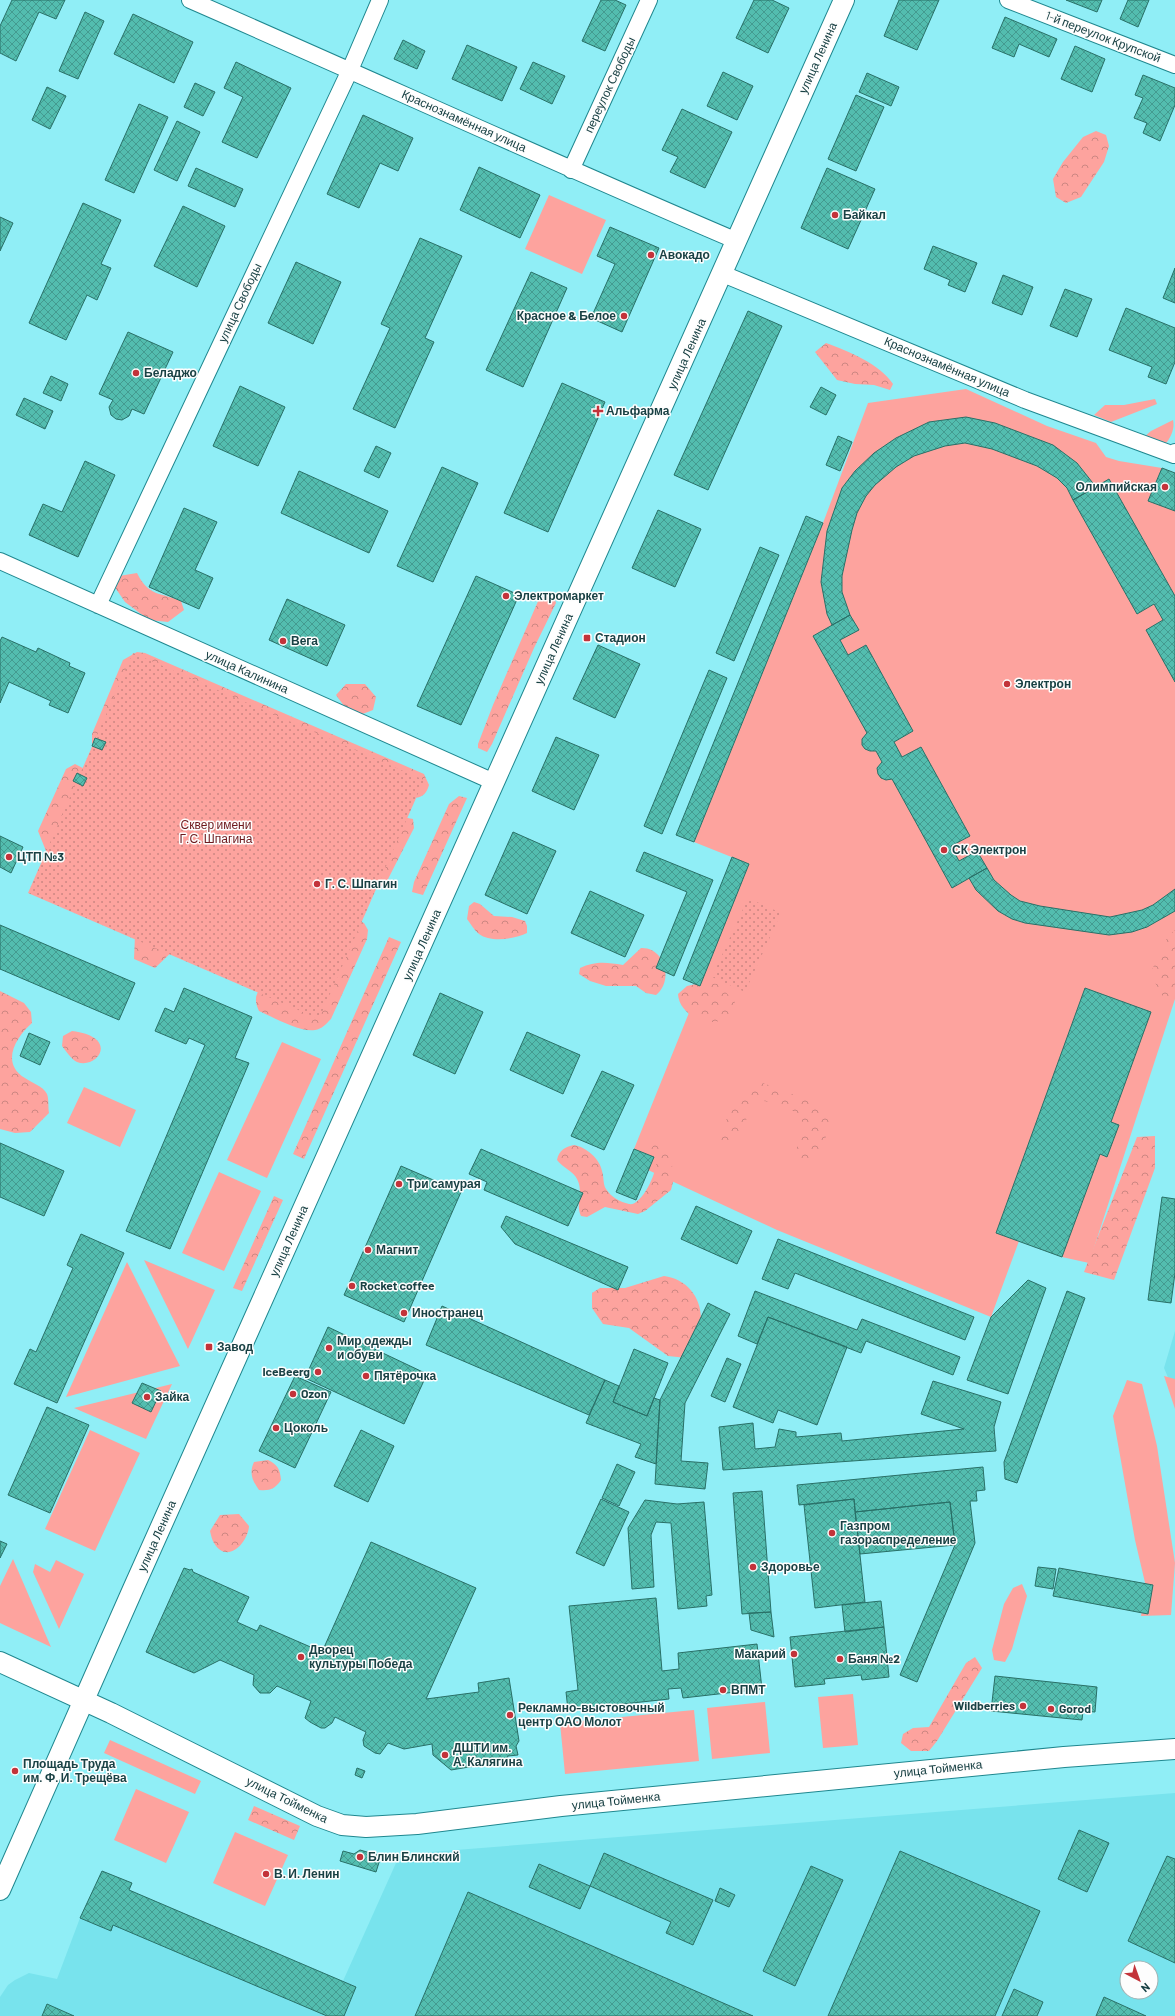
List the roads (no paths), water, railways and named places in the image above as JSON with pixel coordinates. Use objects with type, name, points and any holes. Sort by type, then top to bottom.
[{"type":"street","name":"Краснознамённая улица","points":[[190,0],[350,70],[571,170],[737,241]]},
{"type":"street","name":"улица Свободы","points":[[98,605],[350,70],[380,0]]},
{"type":"street","name":"переулок Свободы","points":[[571,170],[649,0]]},
{"type":"street","name":"улица Ленина","points":[[0,1890],[494,782],[723,274],[844,0]]},
{"type":"street","name":"1-й переулок Крупской","points":[[1008,0],[1175,65]]},
{"type":"street","name":"Краснознамённая улица","points":[[723,274],[1025,400],[1174,453]]},
{"type":"street","name":"улица Калинина","points":[[0,561],[494,782]]},
{"type":"street","name":"улица Тойменка","points":[[0,1662],[84,1701],[317,1816],[342,1825],[366,1827],[417,1824],[561,1806],[1064,1757],[1175,1749]]},
{"type":"place","name":"Байкал","points":[[835,215]]},
{"type":"place","name":"Авокадо","points":[[651,255]]},
{"type":"place","name":"Красное & Белое","points":[[624,316]]},
{"type":"place","name":"Беладжо","points":[[136,373]]},
{"type":"place","name":"Альфарма","points":[[598,411]]},
{"type":"place","name":"Олимпийская","points":[[1165,487]]},
{"type":"place","name":"Электромаркет","points":[[506,596]]},
{"type":"place","name":"Стадион","points":[[587,638]]},
{"type":"place","name":"Вега","points":[[283,641]]},
{"type":"place","name":"Электрон","points":[[1007,684]]},
{"type":"place","name":"СК Электрон","points":[[944,850]]},
{"type":"place","name":"ЦТП №3","points":[[9,857]]},
{"type":"place","name":"Г. С. Шпагин","points":[[317,884]]},
{"type":"place","name":"Три самурая","points":[[399,1184]]},
{"type":"place","name":"Магнит","points":[[368,1250]]},
{"type":"place","name":"Rocket coffee","points":[[352,1286]]},
{"type":"place","name":"Иностранец","points":[[404,1313]]},
{"type":"place","name":"Завод","points":[[209,1347]]},
{"type":"place","name":"Мир одежды и обуви","points":[[329,1348]]},
{"type":"place","name":"IceBeerg","points":[[318,1372]]},
{"type":"place","name":"Пятёрочка","points":[[366,1376]]},
{"type":"place","name":"Ozon","points":[[293,1394]]},
{"type":"place","name":"Зайка","points":[[147,1397]]},
{"type":"place","name":"Цоколь","points":[[276,1428]]},
{"type":"place","name":"Газпром газораспределение","points":[[832,1533]]},
{"type":"place","name":"Здоровье","points":[[753,1567]]},
{"type":"place","name":"Макарий","points":[[794,1654]]},
{"type":"place","name":"Дворец культуры Победа","points":[[301,1657]]},
{"type":"place","name":"Баня №2","points":[[840,1659]]},
{"type":"place","name":"ВПМТ","points":[[723,1690]]},
{"type":"place","name":"Wildberries","points":[[1023,1706]]},
{"type":"place","name":"Gorod","points":[[1051,1709]]},
{"type":"place","name":"Рекламно-выстовочный центр ОАО Молот","points":[[510,1715]]},
{"type":"place","name":"ДШТИ им. А. Калягина","points":[[445,1755]]},
{"type":"place","name":"Площадь Труда им. Ф. И. Трещёва","points":[[15,1771]]},
{"type":"place","name":"Блин Блинский","points":[[360,1857]]},
{"type":"place","name":"В. И. Ленин","points":[[266,1874]]},
{"type":"park label","name":"Сквер имени Г.С. Шпагина","points":[[216,832]]}]
